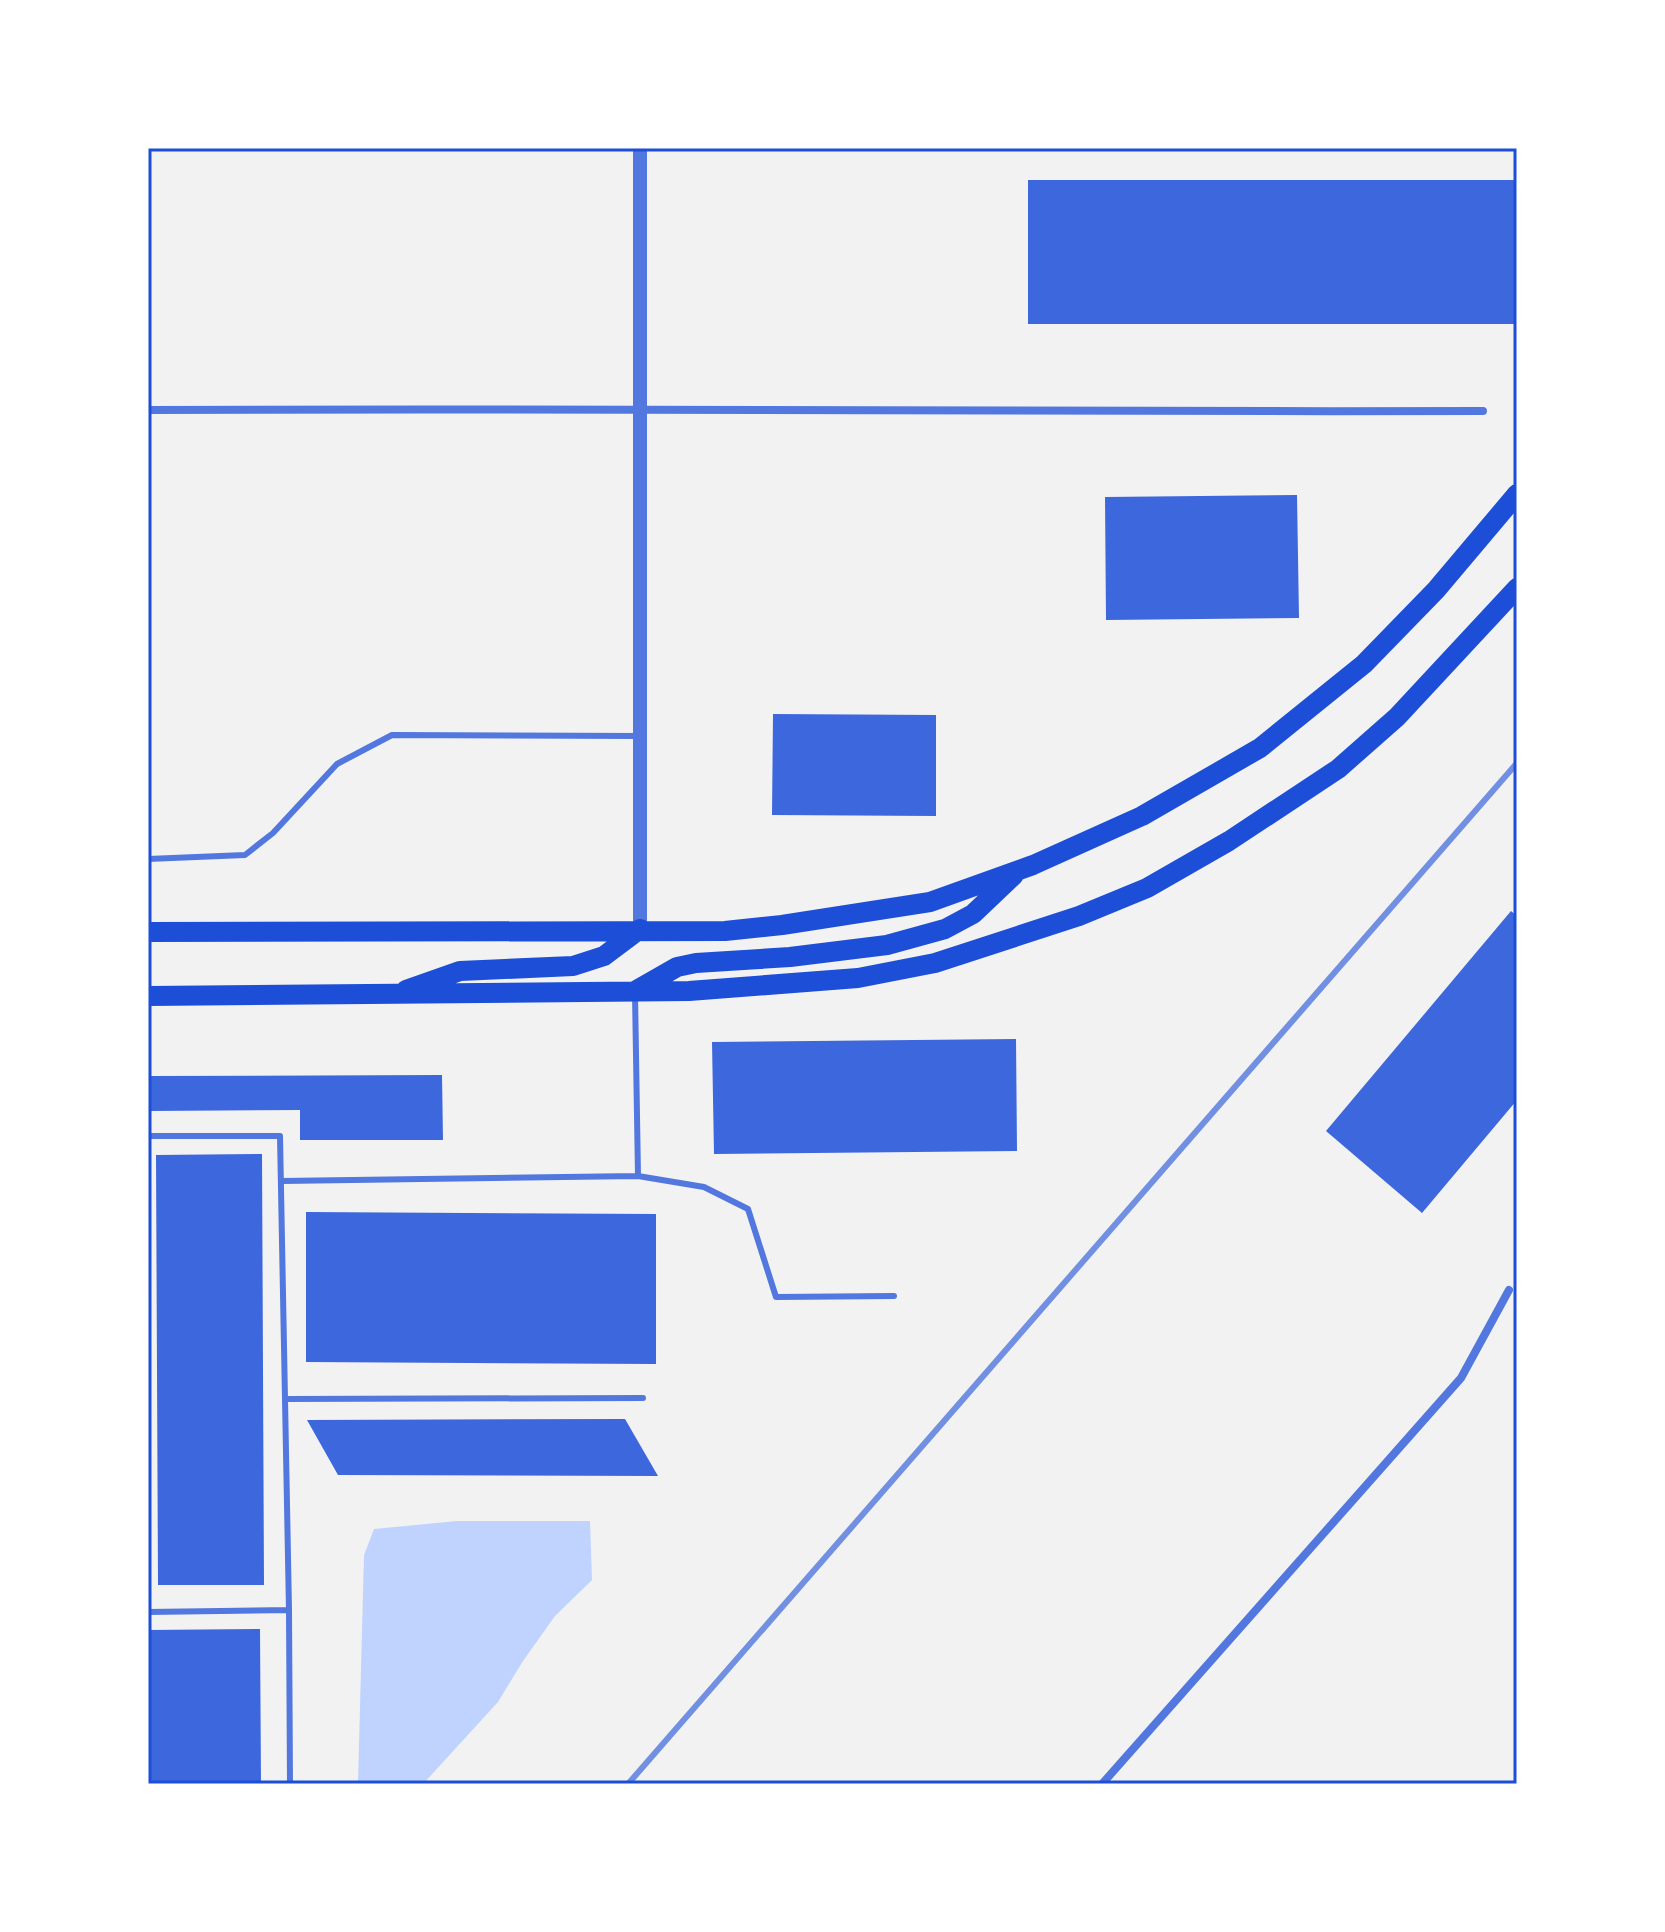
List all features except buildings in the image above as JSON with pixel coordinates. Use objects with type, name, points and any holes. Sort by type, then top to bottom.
[{"type":"main road","points":[[148,932],[725,931],[930,902],[1018,870],[1142,816],[1260,748],[1364,664],[1436,590],[1517,494]]},
{"type":"main road","points":[[148,996],[391,995],[764,987],[858,978],[935,963],[998,944],[1147,888],[1229,841],[1338,769],[1397,717],[1517,588]]},
{"type":"main road","points":[[635,991],[677,967],[696,963],[790,957],[887,945],[945,929],[973,914],[1018,870]]},
{"type":"main road","points":[[391,995],[460,971],[573,966],[604,956],[640,929]]},
{"type":"street","points":[[640,148],[640,929]]},
{"type":"street","points":[[148,410],[1483,411]]},
{"type":"street","points":[[1102,1784],[1461,1378],[1509,1290]]},
{"type":"lane","points":[[148,859],[245,855],[273,833],[337,764],[392,735],[640,736]]},
{"type":"lane","points":[[635,991],[638,1176]]},
{"type":"lane","points":[[148,1136],[280,1136],[290,1784]]},
{"type":"lane","points":[[282,1181],[638,1176],[704,1187],[748,1209],[776,1297],[894,1296]]},
{"type":"lane","points":[[286,1399],[643,1398]]},
{"type":"lane","points":[[148,1612],[289,1610]]},
{"type":"water","points":[[457,1521],[590,1521],[592,1580],[555,1616],[498,1702],[423,1784],[358,1784],[364,1555],[374,1529]]},
{"type":"railway","points":[[628,1784],[1517,763]]}]
